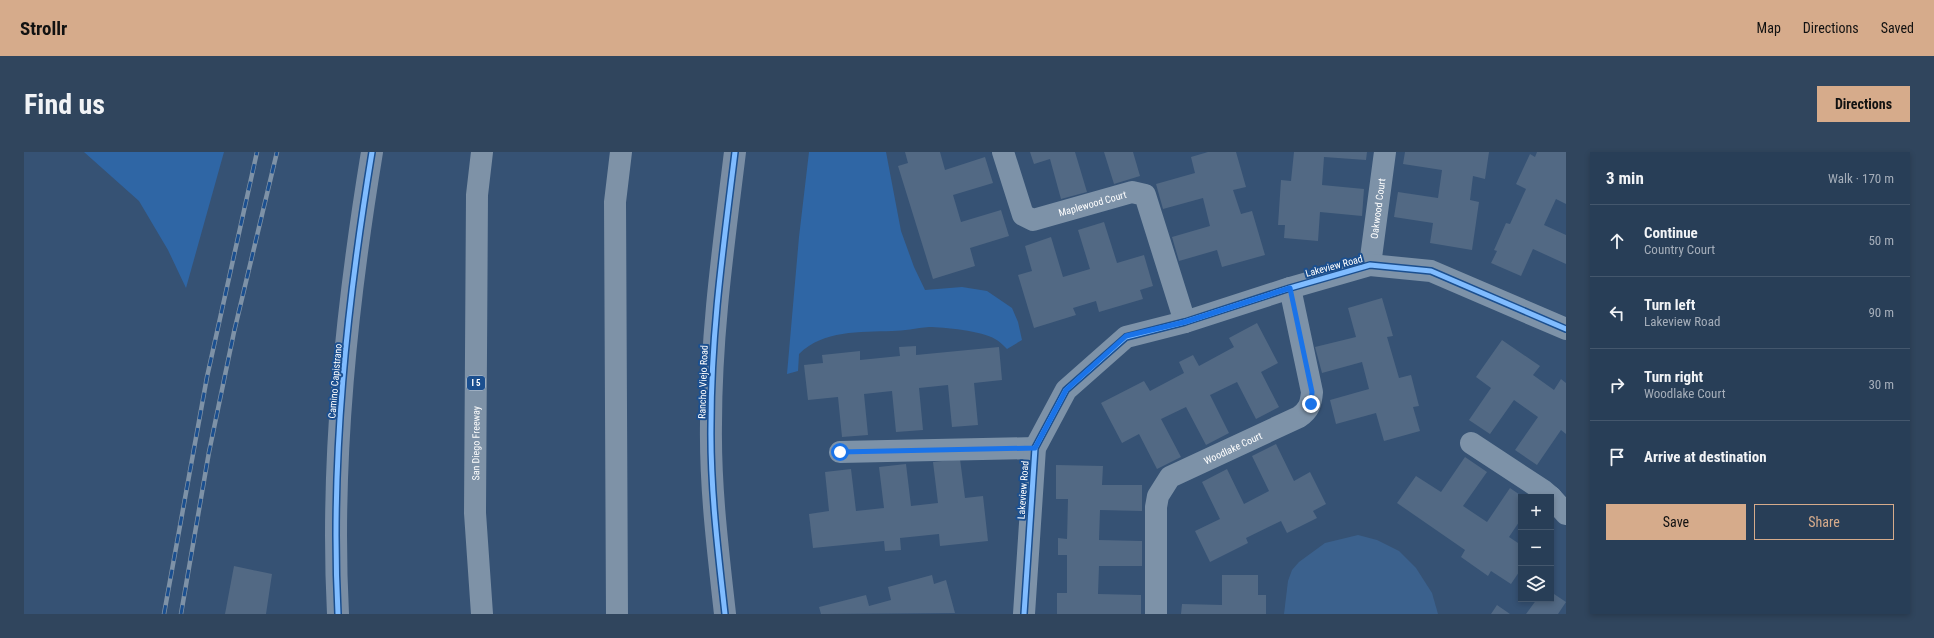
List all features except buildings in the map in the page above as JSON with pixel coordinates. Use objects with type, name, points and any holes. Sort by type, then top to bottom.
[{"type":"highway","name":"San Diego Freeway","points":[[482,152],[477,195],[475,513],[482,614]]},
{"type":"highway","points":[[617,614],[615,202],[620,152]]},
{"type":"street","name":"Camino Capistrano","points":[[338,614],[337,464],[357,241],[372,152]]},
{"type":"street","name":"Rancho Viejo Road","points":[[725,614],[716,535],[711,424],[716,306],[735,152]]},
{"type":"street","name":"Maplewood Court","points":[[1003,152],[1023,215],[1034,220],[1132,192],[1145,195],[1185,322]]},
{"type":"street","name":"Oakwood Court","points":[[1370,266],[1385,152]]},
{"type":"street","name":"Lakeview Road","points":[[1024,614],[1035,448],[1066,390],[1126,336],[1185,322],[1290,288],[1370,266],[1431,271],[1566,328]]},
{"type":"street","name":"Woodlake Court","points":[[1156,614],[1156,507],[1163,486],[1170,477],[1299,417],[1306,412],[1311,404],[1312,392],[1290,288]]},
{"type":"street","points":[[1471,443],[1548,494]]},
{"type":"street","points":[[840,452],[1035,448]]},
{"type":"street","points":[[1554,500],[1566,514]]},
{"type":"shaded area","points":[[84,152],[224,152],[186,288],[168,250],[139,201]]},
{"type":"shaded area","points":[[809,152],[886,152],[901,231],[914,267],[925,290],[962,287],[987,291],[1012,308],[1018,322],[1022,340],[1007,349],[1001,343],[989,336],[963,330],[929,327],[897,331],[855,332],[831,336],[819,340],[809,346],[799,354],[798,371],[787,374],[799,237]]},
{"type":"shaded area","points":[[1358,535],[1377,540],[1399,551],[1416,568],[1432,593],[1438,614],[1284,614],[1288,581],[1292,570],[1299,562],[1325,543]]},
{"type":"railway","points":[[164,614],[207,377],[257,152]]},
{"type":"railway","points":[[181,614],[209,452],[234,332],[277,152]]},
{"type":"cycle path","points":[[338,614],[336,498],[343,382],[355,267],[372,152]]},
{"type":"cycle path","points":[[725,614],[713,495],[711,448],[712,390],[713,355],[719,287],[735,152]]},
{"type":"cycle path","points":[[1024,614],[1035,448],[1066,390],[1126,337],[1185,322],[1290,288],[1370,265],[1431,271],[1566,329]]},
{"type":"route","points":[[840,452],[1035,448],[1066,390],[1126,336],[1185,322],[1290,288],[1312,392],[1311,404]]}]
